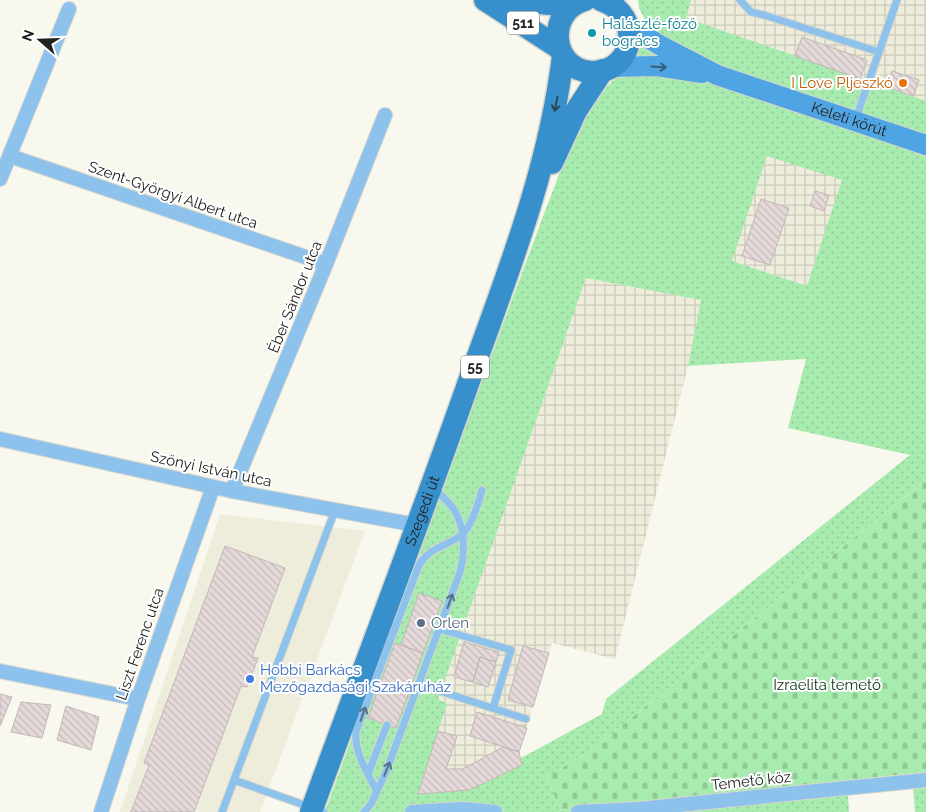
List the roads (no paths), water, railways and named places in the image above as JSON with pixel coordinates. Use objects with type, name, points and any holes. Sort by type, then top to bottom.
[{"type":"main road","name":"511","points":[[485,0],[561,52]]},
{"type":"main road","name":"511","points":[[507,0],[584,1]]},
{"type":"main road","name":"55","points":[[531,207],[558,100],[561,52],[557,36],[558,26],[563,16],[584,1]]},
{"type":"main road","points":[[584,1],[617,8],[663,47],[717,75]]},
{"type":"main road","name":"55","points":[[531,207],[576,111],[606,69],[619,61],[628,48],[630,36],[627,15]]},
{"type":"main road","points":[[561,52],[575,67],[594,72],[606,69],[657,66],[717,75]]},
{"type":"main road","name":"Keleti körút","points":[[717,75],[926,145]]},
{"type":"main road","name":"Szegedi út","points":[[316,811],[416,525],[531,207]]},
{"type":"street","points":[[0,179],[69,9]]},
{"type":"street","name":"Éber Sándor utca","points":[[232,491],[326,264],[385,114]]},
{"type":"street","name":"Szent-Györgyi Albert utca","points":[[10,156],[326,264]]},
{"type":"street","name":"Szőnyi István utca","points":[[0,439],[213,488],[416,525]]},
{"type":"street","name":"Liszt Ferenc utca","points":[[101,812],[138,698],[213,488]]},
{"type":"street","points":[[0,671],[138,698]]},
{"type":"street","name":"Temető köz","points":[[578,812],[639,809],[926,780]]},
{"type":"street","points":[[412,812],[462,809],[495,812]]},
{"type":"lane","points":[[740,0],[751,12],[879,52]]},
{"type":"lane","points":[[855,121],[897,0]]},
{"type":"lane","points":[[364,812],[371,804],[386,772],[462,566],[464,550],[456,513],[448,502],[431,486]]},
{"type":"lane","points":[[376,792],[356,744],[356,732],[389,653],[419,564],[431,550],[462,535],[473,518],[482,490]]},
{"type":"lane","points":[[222,812],[335,510]]},
{"type":"lane","points":[[439,629],[511,650],[493,708]]},
{"type":"lane","points":[[418,684],[526,719]]},
{"type":"lane","points":[[368,774],[387,725]]},
{"type":"lane","points":[[234,780],[316,811]]},
{"type":"place","name":"Halászlé-főző bogrács","points":[[592,33]]},
{"type":"place","name":"I Love Pljeszkó","points":[[903,83]]},
{"type":"place","name":"Orlen","points":[[421,623]]},
{"type":"place","name":"Hobbi Barkács Mezőgazdasági Szakáruház","points":[[250,679]]},
{"type":"park label","name":"Izraelita temető","points":[[827,685]]}]
